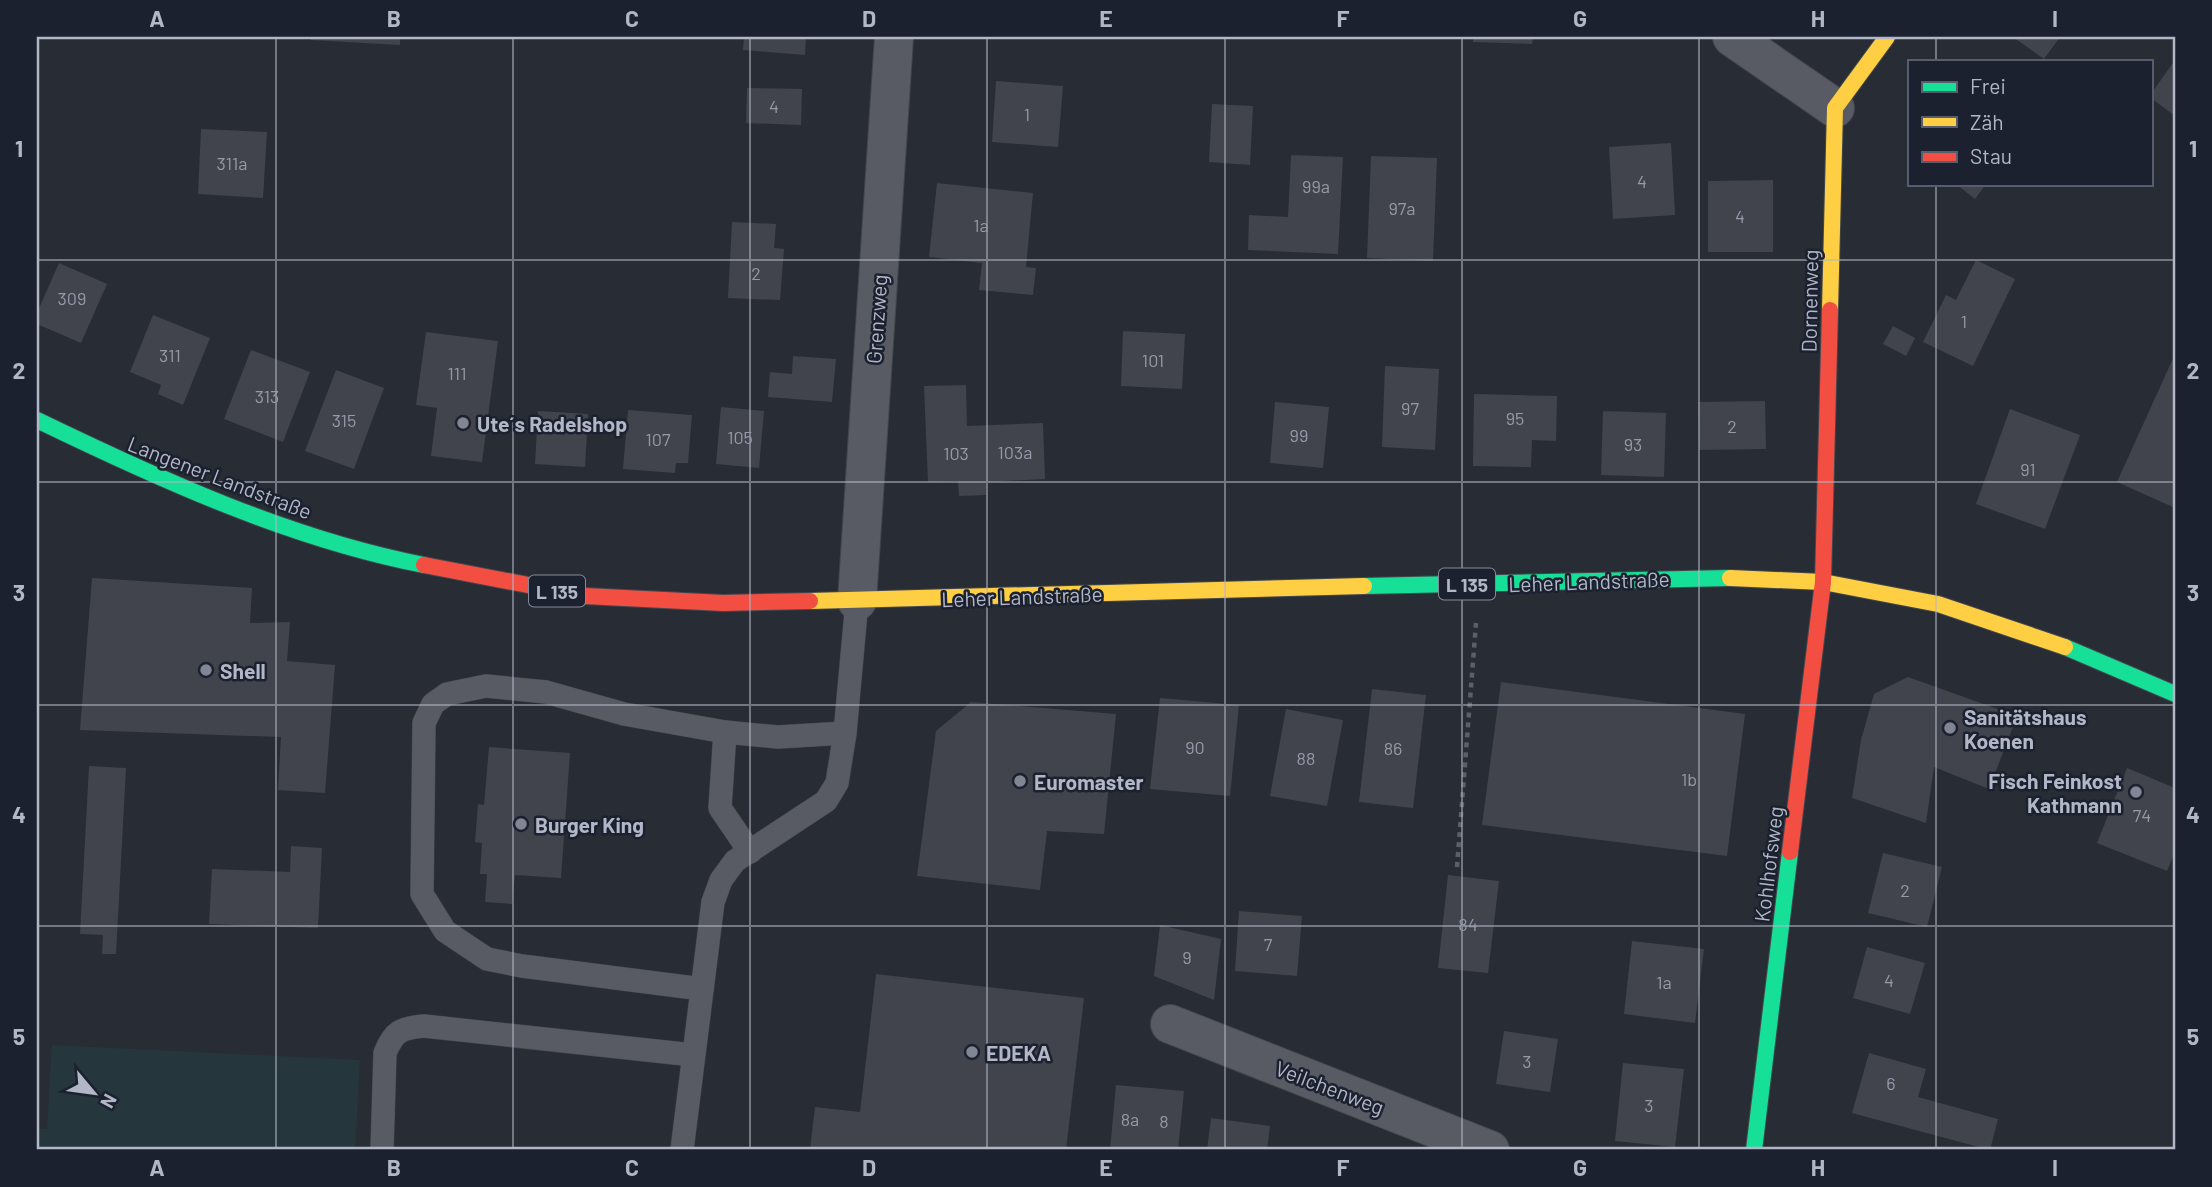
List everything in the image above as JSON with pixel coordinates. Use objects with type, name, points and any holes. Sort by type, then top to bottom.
[{"type":"main road","points":[[1835,108],[1887,37]]},
{"type":"main road","name":"Dornenweg","points":[[1823,582],[1835,108]]},
{"type":"main road","name":"Langener Landstraße","points":[[37,420],[149,474],[326,541],[394,559]]},
{"type":"main road","name":"Leher Landstraße","points":[[394,559],[585,596],[723,604],[1717,577],[1823,582],[1938,604],[2066,647],[2175,694]]},
{"type":"main road","name":"Kohlhofsweg","points":[[1754,1150],[1823,582]]},
{"type":"street","name":"Grenzweg","points":[[857,601],[894,37]]},
{"type":"street","points":[[1732,37],[1835,108]]},
{"type":"street","name":"Veilchenweg","points":[[1170,1024],[1490,1150]]},
{"type":"lane","points":[[682,1150],[713,902],[721,880],[735,861],[826,801],[837,783],[845,733],[857,601]]},
{"type":"lane","points":[[702,989],[487,958],[445,931],[422,894],[424,723],[433,704],[447,694],[486,687],[546,692],[624,714],[724,732],[778,737],[845,733]]},
{"type":"lane","points":[[724,732],[720,808],[750,852]]},
{"type":"lane","points":[[382,1150],[385,1053],[390,1040],[398,1031],[424,1026],[694,1055]]},
{"type":"path","points":[[1457,867],[1479,584]]},
{"type":"shaded area","points":[[52,1045],[360,1060],[355,1150],[37,1150],[37,1129],[47,1129]]},
{"type":"building","points":[[311,37],[400,37],[400,45],[311,40]]},
{"type":"building","points":[[744,37],[806,37],[805,55],[743,50]]},
{"type":"building","points":[[1473,37],[1533,37],[1532,44],[1473,42]]},
{"type":"building","points":[[2013,37],[2060,37],[2044,59]]},
{"type":"building","points":[[2175,60],[2175,116],[2152,99],[2152,93]]},
{"type":"building","points":[[996,81],[1063,86],[1058,147],[992,142]]},
{"type":"building","points":[[747,88],[802,89],[801,125],[746,123]]},
{"type":"building","points":[[1212,104],[1253,106],[1250,165],[1209,162]]},
{"type":"building","points":[[201,129],[267,132],[263,198],[198,194]]},
{"type":"building","points":[[1671,143],[1675,215],[1613,219],[1609,147]]},
{"type":"building","points":[[1291,155],[1343,157],[1338,254],[1248,250],[1249,215],[1288,217]]},
{"type":"building","points":[[1371,156],[1437,158],[1433,261],[1367,258]]},
{"type":"building","points":[[1773,180],[1773,252],[1708,252],[1708,181]]},
{"type":"building","points":[[937,183],[1033,193],[1026,267],[1036,268],[1033,295],[979,290],[982,263],[929,257]]},
{"type":"building","points":[[1959,186],[1985,186],[1975,199]]},
{"type":"building","points":[[732,222],[776,224],[774,248],[784,249],[780,300],[728,298]]},
{"type":"building","points":[[1976,260],[2015,279],[1973,366],[1923,342],[1946,295],[1956,300]]},
{"type":"building","points":[[59,263],[107,284],[81,343],[37,324],[37,313]]},
{"type":"building","points":[[153,315],[210,338],[183,405],[158,394],[161,385],[130,372]]},
{"type":"building","points":[[1893,326],[1915,338],[1906,356],[1883,344]]},
{"type":"building","points":[[1123,331],[1185,334],[1182,389],[1121,386]]},
{"type":"building","points":[[426,332],[498,341],[482,462],[431,456],[437,408],[416,405]]},
{"type":"building","points":[[251,350],[310,372],[283,442],[224,419]]},
{"type":"building","points":[[2175,354],[2175,508],[2117,482]]},
{"type":"building","points":[[793,356],[836,359],[832,402],[768,397],[770,372],[792,374]]},
{"type":"building","points":[[1385,366],[1439,369],[1435,450],[1382,447]]},
{"type":"building","points":[[336,370],[384,388],[354,469],[305,451]]},
{"type":"building","points":[[966,385],[967,426],[1043,423],[1045,479],[986,482],[986,495],[959,496],[958,481],[928,482],[924,386]]},
{"type":"building","points":[[1474,394],[1557,396],[1556,441],[1532,440],[1531,467],[1473,466]]},
{"type":"building","points":[[1765,401],[1766,449],[1699,450],[1698,402]]},
{"type":"building","points":[[1275,402],[1329,407],[1323,468],[1270,463]]},
{"type":"building","points":[[721,407],[764,411],[759,468],[716,464]]},
{"type":"building","points":[[2010,409],[2080,435],[2045,529],[1976,504]]},
{"type":"building","points":[[628,410],[692,415],[688,463],[676,463],[675,473],[623,469]]},
{"type":"building","points":[[538,411],[588,414],[585,467],[535,464]]},
{"type":"building","points":[[1603,411],[1666,413],[1664,477],[1601,475]]},
{"type":"building","points":[[92,578],[252,588],[250,623],[290,622],[287,661],[335,665],[325,793],[278,790],[281,737],[80,730]]},
{"type":"building","points":[[1908,677],[2017,716],[1989,789],[1934,767],[1926,823],[1852,798],[1861,740],[1874,694]]},
{"type":"building","points":[[1501,682],[1745,714],[1727,856],[1482,825]]},
{"type":"building","points":[[1372,689],[1426,695],[1413,808],[1359,802]]},
{"type":"building","points":[[1160,698],[1239,705],[1230,796],[1150,789]]},
{"type":"building","name":"Euromaster","points":[[971,702],[1116,714],[1104,834],[1047,831],[1040,890],[917,876],[936,731]]},
{"type":"building","points":[[1286,709],[1343,720],[1327,806],[1270,796]]},
{"type":"building","name":"Burger King","points":[[489,747],[570,753],[561,878],[515,875],[512,904],[485,902],[487,874],[480,874],[482,843],[475,842],[478,804],[484,805]]},
{"type":"building","points":[[89,766],[126,768],[116,954],[102,954],[103,935],[80,934]]},
{"type":"building","points":[[2127,768],[2175,788],[2175,852],[2167,871],[2097,843]]},
{"type":"building","points":[[291,846],[322,848],[318,928],[209,924],[212,869],[290,872]]},
{"type":"building","points":[[1883,853],[1942,867],[1927,927],[1868,913]]},
{"type":"building","points":[[1448,875],[1499,881],[1488,973],[1438,968]]},
{"type":"building","points":[[1239,911],[1302,916],[1297,976],[1235,971]]},
{"type":"building","points":[[1160,925],[1221,939],[1214,1000],[1154,976]]},
{"type":"building","points":[[1632,941],[1704,949],[1695,1023],[1624,1014]]},
{"type":"building","points":[[1867,947],[1925,963],[1910,1014],[1853,998]]},
{"type":"building","name":"EDEKA","points":[[876,974],[1084,998],[1066,1150],[810,1150],[815,1107],[860,1112]]},
{"type":"building","points":[[1504,1031],[1558,1039],[1550,1092],[1496,1084]]},
{"type":"building","points":[[1869,1053],[1926,1069],[1918,1097],[1998,1119],[1990,1150],[1852,1113]]},
{"type":"building","points":[[1623,1063],[1684,1069],[1675,1147],[1615,1141]]},
{"type":"building","points":[[1116,1085],[1184,1091],[1178,1150],[1110,1150]]},
{"type":"building","points":[[1211,1118],[1270,1126],[1267,1150],[1207,1150]]},
{"type":"traffic: fast","points":[[37,420],[226,505],[324,540],[424,565]]},
{"type":"traffic: fast","points":[[1364,586],[1730,578]]},
{"type":"traffic: fast","points":[[2065,647],[2175,694]]},
{"type":"traffic: fast","points":[[1754,1150],[1790,852]]},
{"type":"traffic: slow","points":[[1830,310],[1835,108],[1887,37]]},
{"type":"traffic: slow","points":[[1730,578],[1823,582],[1938,604],[2065,647]]},
{"type":"traffic: slow","points":[[810,601],[1364,586]]},
{"type":"traffic: jam","points":[[1790,852],[1823,582],[1830,310]]},
{"type":"traffic: jam","points":[[424,565],[585,596],[723,603],[810,601]]},
{"type":"place","name":"Ute´s Radelshop","points":[[463,423]]},
{"type":"place","name":"Shell","points":[[206,670]]},
{"type":"place","name":"Sanitätshaus Koenen","points":[[1950,728]]},
{"type":"place","name":"Euromaster","points":[[1020,781]]},
{"type":"place","name":"Fisch Feinkost Kathmann","points":[[2136,792]]},
{"type":"place","name":"Burger King","points":[[521,824]]},
{"type":"place","name":"EDEKA","points":[[972,1052]]}]
